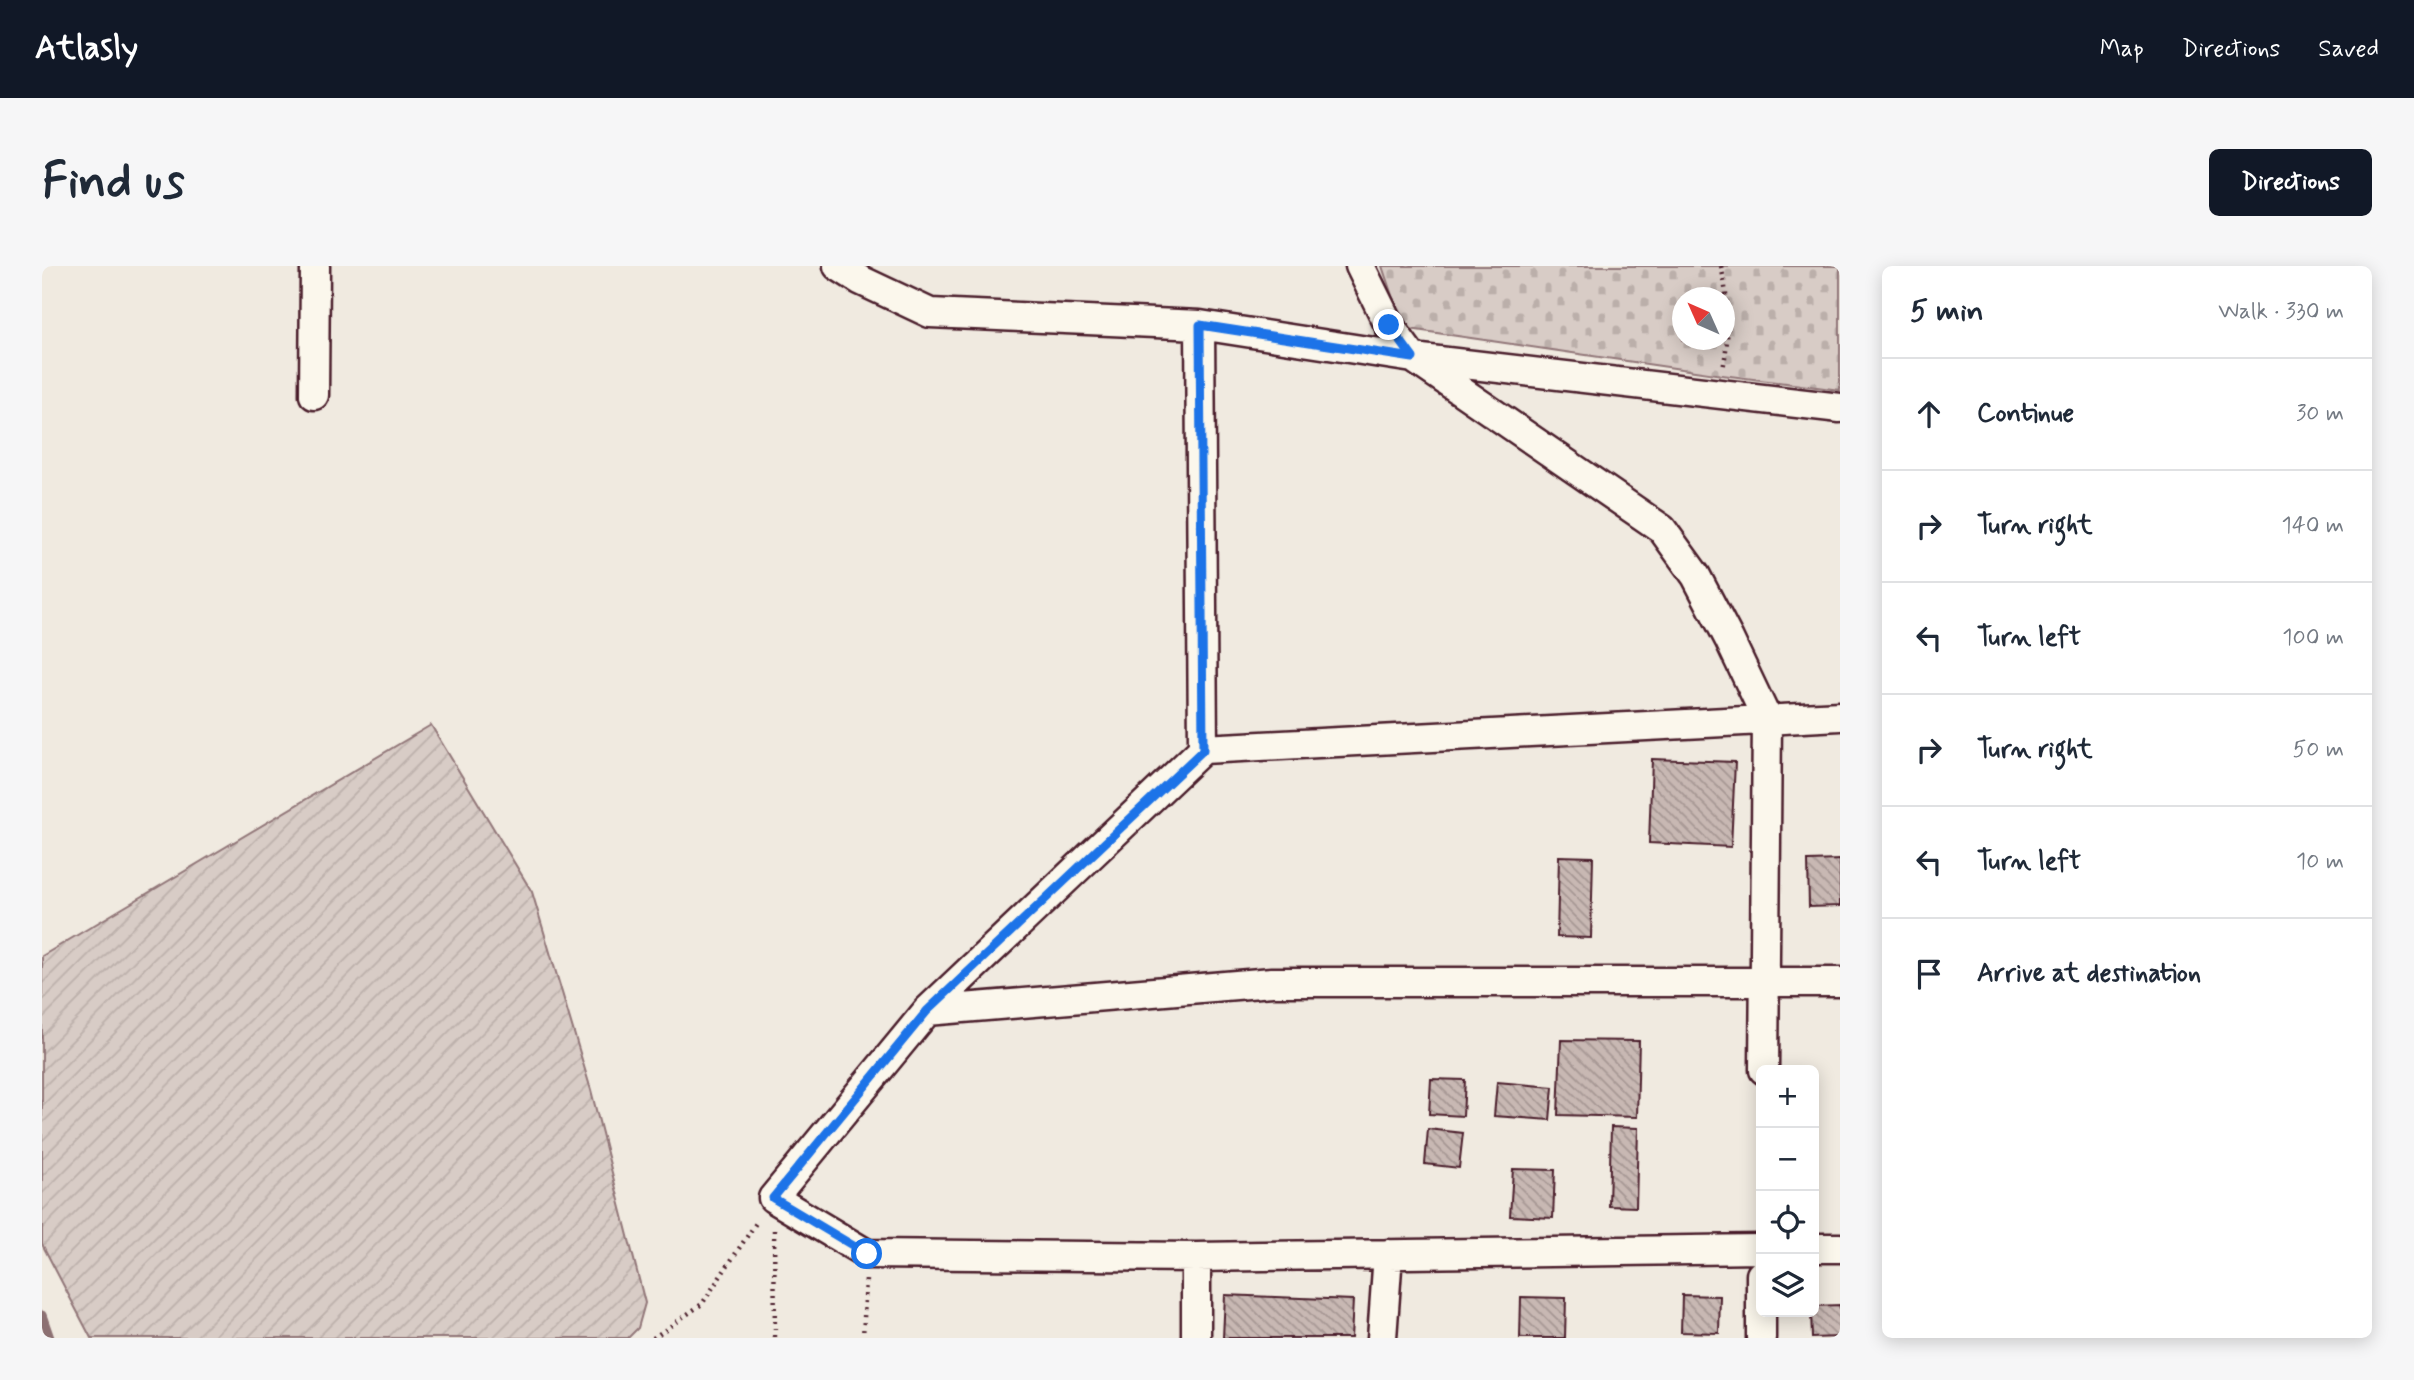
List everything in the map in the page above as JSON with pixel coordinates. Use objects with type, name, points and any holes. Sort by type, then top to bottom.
[{"type":"street","points":[[314,395],[315,266]]},
{"type":"street","points":[[838,266],[930,313],[1200,325],[1413,358],[1840,408]]},
{"type":"street","points":[[1360,266],[1389,325],[1413,358],[1662,529],[1696,576],[1729,639],[1767,719],[1764,1065]]},
{"type":"street","points":[[1200,325],[1203,750]]},
{"type":"street","points":[[1756,1249],[1196,1257],[867,1254],[773,1198],[927,1011],[1203,750],[1840,716]]},
{"type":"street","points":[[927,1011],[1272,982],[1840,982]]},
{"type":"street","points":[[1819,1248],[1840,1248]]},
{"type":"street","points":[[1382,1338],[1388,1254]]},
{"type":"street","points":[[1196,1257],[1196,1338]]},
{"type":"street","points":[[1761,1317],[1761,1338]]},
{"type":"path","points":[[1719,394],[1729,339],[1727,293],[1721,266]]},
{"type":"path","points":[[653,1338],[702,1304],[773,1198]]},
{"type":"path","points":[[773,1198],[775,1338]]},
{"type":"path","points":[[863,1338],[867,1254]]},
{"type":"green space","points":[[1382,266],[1840,266],[1840,390],[1403,328]]},
{"type":"green space","points":[[431,725],[532,892],[591,1090],[645,1303],[638,1328],[628,1338],[91,1338],[42,1244],[42,956]]},
{"type":"building","points":[[1652,759],[1735,762],[1731,847],[1649,843]]},
{"type":"building","points":[[1559,856],[1593,857],[1591,938],[1557,937]]},
{"type":"building","points":[[1840,860],[1840,906],[1809,907],[1808,861]]},
{"type":"building","points":[[1561,1040],[1639,1041],[1637,1117],[1558,1115]]},
{"type":"building","points":[[1431,1079],[1465,1080],[1463,1116],[1429,1114]]},
{"type":"building","points":[[1497,1082],[1553,1087],[1550,1120],[1494,1116]]},
{"type":"building","points":[[1611,1127],[1638,1128],[1636,1207],[1609,1206]]},
{"type":"building","points":[[1428,1129],[1463,1133],[1459,1168],[1425,1164]]},
{"type":"building","points":[[1513,1169],[1555,1170],[1553,1218],[1510,1216]]},
{"type":"building","points":[[1225,1295],[1353,1300],[1351,1338],[1223,1338]]},
{"type":"building","points":[[1682,1295],[1720,1296],[1719,1333],[1681,1332]]},
{"type":"building","points":[[1521,1297],[1566,1298],[1565,1338],[1520,1338]]},
{"type":"building","points":[[1840,1305],[1840,1337],[1812,1338],[1811,1317],[1819,1317],[1819,1306]]},
{"type":"waterway","points":[[42,1315],[50,1338]]},
{"type":"route","points":[[867,1254],[773,1198],[927,1011],[1203,750],[1200,325],[1413,358],[1389,325]]}]
